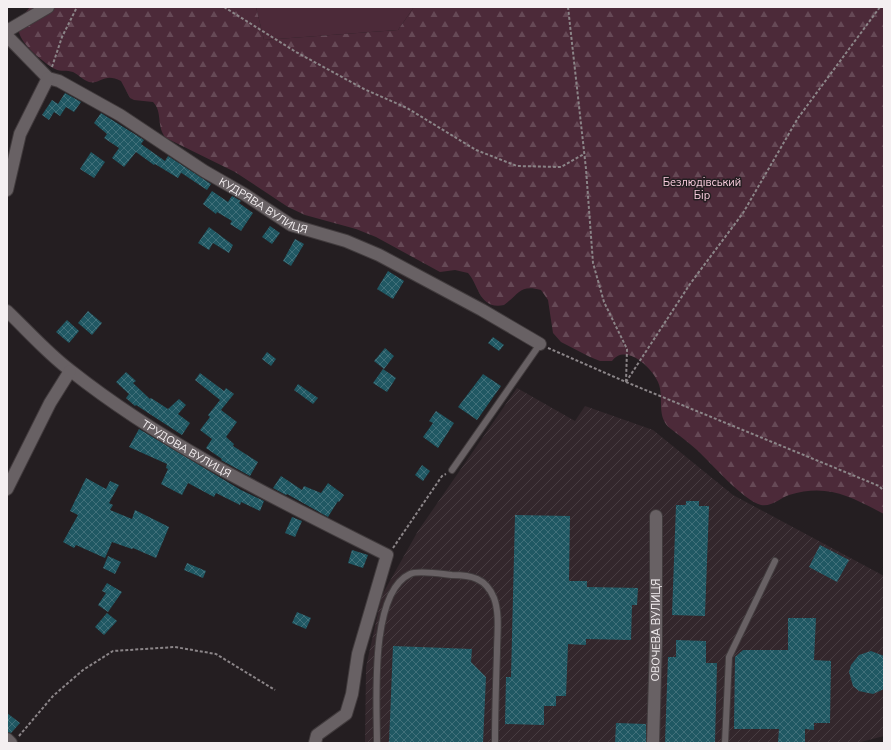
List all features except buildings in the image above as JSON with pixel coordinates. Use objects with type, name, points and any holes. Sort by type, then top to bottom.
[{"type":"street","points":[[7,31],[48,7]]},
{"type":"street","name":"КУДРЯВА ВУЛИЦЯ","points":[[7,36],[48,78],[59,81],[120,115],[204,171],[244,194],[291,225],[346,241],[379,255],[482,310],[540,344]]},
{"type":"street","points":[[7,190],[20,134],[48,78]]},
{"type":"street","name":"ТРУДОВА ВУЛИЦЯ","points":[[7,311],[70,371],[144,424],[256,490],[387,555]]},
{"type":"street","points":[[7,489],[50,403],[70,371]]},
{"type":"street","name":"ОВОЧЕВА ВУЛИЦЯ","points":[[653,743],[656,643],[656,516]]},
{"type":"street","points":[[315,743],[317,735],[346,714],[352,694],[358,654],[387,555]]},
{"type":"lane","points":[[452,470],[540,344]]},
{"type":"lane","points":[[725,743],[730,657],[733,647],[775,561]]},
{"type":"lane","points":[[377,743],[377,665],[382,620],[392,592],[402,578],[412,573],[470,575],[484,583],[494,597],[496,605],[497,631],[494,743]]},
{"type":"path","points":[[48,78],[62,37],[77,7]]},
{"type":"path","points":[[224,7],[296,52],[364,89],[407,108],[476,150],[517,166],[561,167],[584,154]]},
{"type":"path","points":[[568,7],[584,154],[593,263],[604,302],[627,349],[626,382]]},
{"type":"path","points":[[626,382],[690,284],[742,213],[798,118],[880,7]]},
{"type":"path","points":[[540,344],[626,382],[879,486],[884,491]]},
{"type":"path","points":[[387,555],[395,547],[442,476],[452,470]]},
{"type":"path","points":[[12,740],[52,696],[83,670],[113,651],[175,647],[216,654],[275,690]]},
{"type":"shaded area","points":[[517,388],[575,421],[585,406],[653,430],[733,495],[884,576],[884,736],[857,743],[365,743],[366,667],[382,595],[418,531]]},
{"type":"green space","name":"Безлюдівський Бір","points":[[30,7],[256,7],[264,40],[398,30],[414,7],[884,7],[884,514],[850,497],[827,491],[803,492],[789,495],[769,505],[761,505],[754,502],[746,497],[697,450],[666,424],[663,419],[661,394],[658,382],[650,369],[644,364],[637,359],[624,354],[617,356],[612,361],[600,361],[561,342],[553,333],[548,300],[541,290],[534,288],[524,289],[504,305],[496,306],[489,304],[481,295],[468,273],[455,270],[440,272],[376,237],[356,229],[305,215],[288,207],[235,172],[166,138],[161,129],[158,110],[153,102],[134,100],[130,98],[121,81],[106,78],[96,82],[89,82],[73,72],[57,70],[45,63],[29,48],[19,32],[20,22]]},
{"type":"green space","points":[[256,7],[414,7],[398,30],[264,40]]}]
